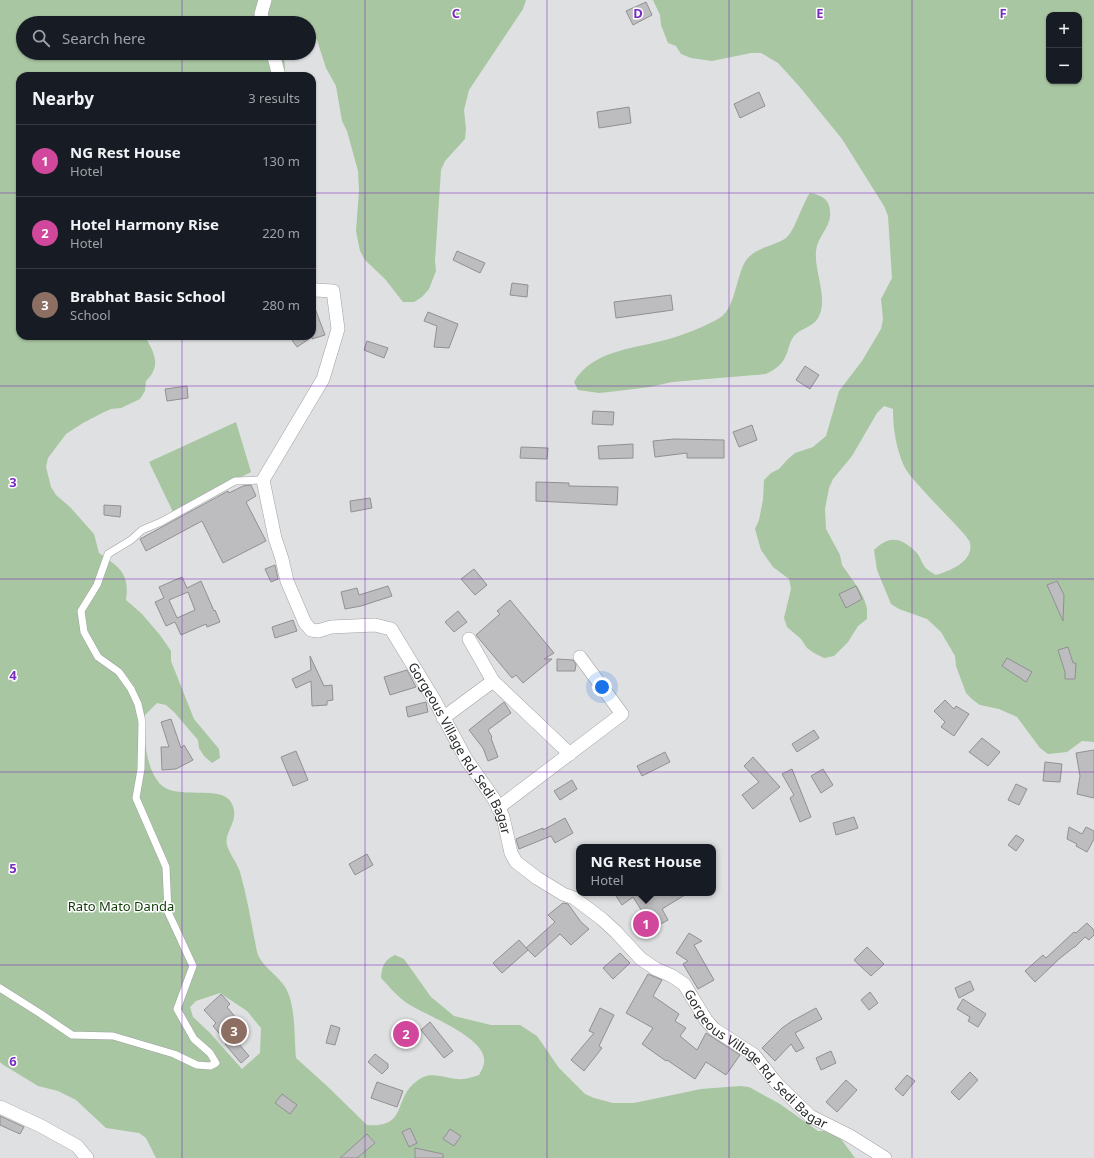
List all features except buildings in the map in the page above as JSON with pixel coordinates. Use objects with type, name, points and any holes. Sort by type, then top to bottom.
[{"type":"street","points":[[262,16],[265,0]]},
{"type":"street","points":[[275,60],[278,72]]},
{"type":"street","points":[[263,480],[323,379],[338,329],[333,291],[316,290]]},
{"type":"street","name":"Gorgeous Village Rd, Sedi Bagar","points":[[263,480],[275,538],[287,581],[310,630],[318,631],[331,627],[375,625],[391,629],[432,697],[466,759],[494,799],[503,817],[511,853],[516,862],[536,878],[563,894],[574,898],[602,919],[641,960],[684,984],[706,1020],[714,1029],[754,1055],[777,1084],[810,1116],[850,1136],[885,1158]]},
{"type":"street","points":[[469,639],[493,682],[570,754]]},
{"type":"street","points":[[498,808],[622,714],[580,657]]},
{"type":"street","points":[[443,718],[493,682]]},
{"type":"street","points":[[0,1107],[41,1126],[77,1146],[88,1158]]},
{"type":"lane","points":[[0,988],[72,1035],[113,1036],[174,1054],[197,1065],[210,1066],[216,1063],[210,1053],[194,1039],[176,1010],[193,966],[168,912],[166,867],[136,798],[141,769],[142,722],[138,704],[131,689],[119,672],[98,657],[84,632],[81,611],[97,585],[108,554],[131,540],[142,530],[161,522],[235,481],[263,480]]},
{"type":"green space","name":"Rato Mato Danda","points":[[0,0],[526,0],[523,9],[469,90],[464,110],[466,129],[465,139],[445,161],[441,170],[435,261],[436,271],[429,289],[422,297],[414,302],[403,302],[385,279],[365,260],[360,251],[356,231],[359,191],[358,171],[347,131],[342,121],[336,86],[326,68],[316,38],[316,16],[16,16],[16,60],[284,60],[285,72],[16,72],[16,340],[147,340],[155,359],[154,370],[146,381],[145,391],[140,399],[121,408],[111,409],[102,413],[66,434],[48,458],[46,467],[51,487],[56,495],[70,507],[94,534],[99,553],[112,562],[122,572],[126,583],[126,600],[142,614],[160,635],[171,651],[171,661],[194,719],[219,749],[220,758],[212,763],[204,756],[199,748],[198,740],[174,712],[166,705],[157,703],[143,717],[145,743],[151,769],[160,784],[167,789],[218,794],[231,802],[234,809],[234,815],[227,837],[228,848],[240,872],[258,955],[261,961],[282,983],[289,994],[294,1021],[296,1058],[367,1125],[380,1125],[389,1122],[395,1117],[409,1088],[422,1078],[432,1075],[458,1079],[468,1078],[479,1075],[484,1063],[481,1050],[474,1042],[453,1027],[418,1010],[406,1002],[398,996],[381,978],[384,964],[388,959],[395,955],[404,959],[431,997],[454,1016],[491,1025],[520,1025],[537,1036],[559,1068],[585,1094],[594,1098],[613,1103],[634,1103],[701,1089],[740,1086],[749,1087],[780,1104],[818,1131],[829,1131],[838,1135],[855,1158],[156,1158],[146,1138],[139,1133],[106,1128],[76,1100],[58,1091],[38,1086],[0,1062]],"holes":[[[220,993],[247,1011],[261,1028],[260,1053],[242,1069],[210,1033],[193,1017],[190,1007],[196,1001]]]},
{"type":"green space","points":[[653,0],[1094,0],[1094,742],[1082,741],[1067,752],[1048,754],[1040,748],[1017,717],[999,709],[980,705],[966,693],[956,666],[955,656],[941,632],[927,619],[899,609],[891,604],[877,570],[874,550],[879,545],[890,540],[905,543],[918,554],[926,568],[936,575],[959,565],[968,555],[970,550],[970,542],[965,535],[921,488],[904,466],[896,438],[893,409],[884,406],[877,413],[852,456],[833,479],[829,488],[825,509],[826,529],[840,555],[842,565],[859,589],[864,599],[867,608],[867,619],[858,626],[848,642],[834,656],[824,658],[807,648],[801,639],[787,627],[784,618],[791,589],[789,579],[773,567],[761,550],[755,529],[759,520],[763,500],[764,480],[771,473],[779,469],[795,453],[813,447],[826,436],[839,391],[862,361],[881,329],[883,319],[881,299],[892,278],[888,216],[884,206],[842,139],[799,86],[778,63],[761,53],[751,53],[712,61],[691,58],[681,54],[676,46],[668,43],[661,25],[660,15]]},
{"type":"green space","points":[[810,193],[824,198],[830,208],[829,222],[819,241],[816,251],[817,268],[822,294],[821,311],[816,321],[794,336],[785,357],[779,366],[766,374],[672,382],[650,387],[599,393],[578,390],[574,382],[582,371],[591,363],[615,352],[679,336],[721,317],[729,306],[745,262],[753,253],[781,241],[789,235]]},
{"type":"green space","points":[[236,422],[251,472],[173,512],[149,462]]},
{"type":"place","name":"NG Rest House","points":[[646,924]]},
{"type":"place","name":"Brabhat Basic School","points":[[234,1031]]},
{"type":"place","name":"Hotel Harmony Rise","points":[[406,1034]]}]
